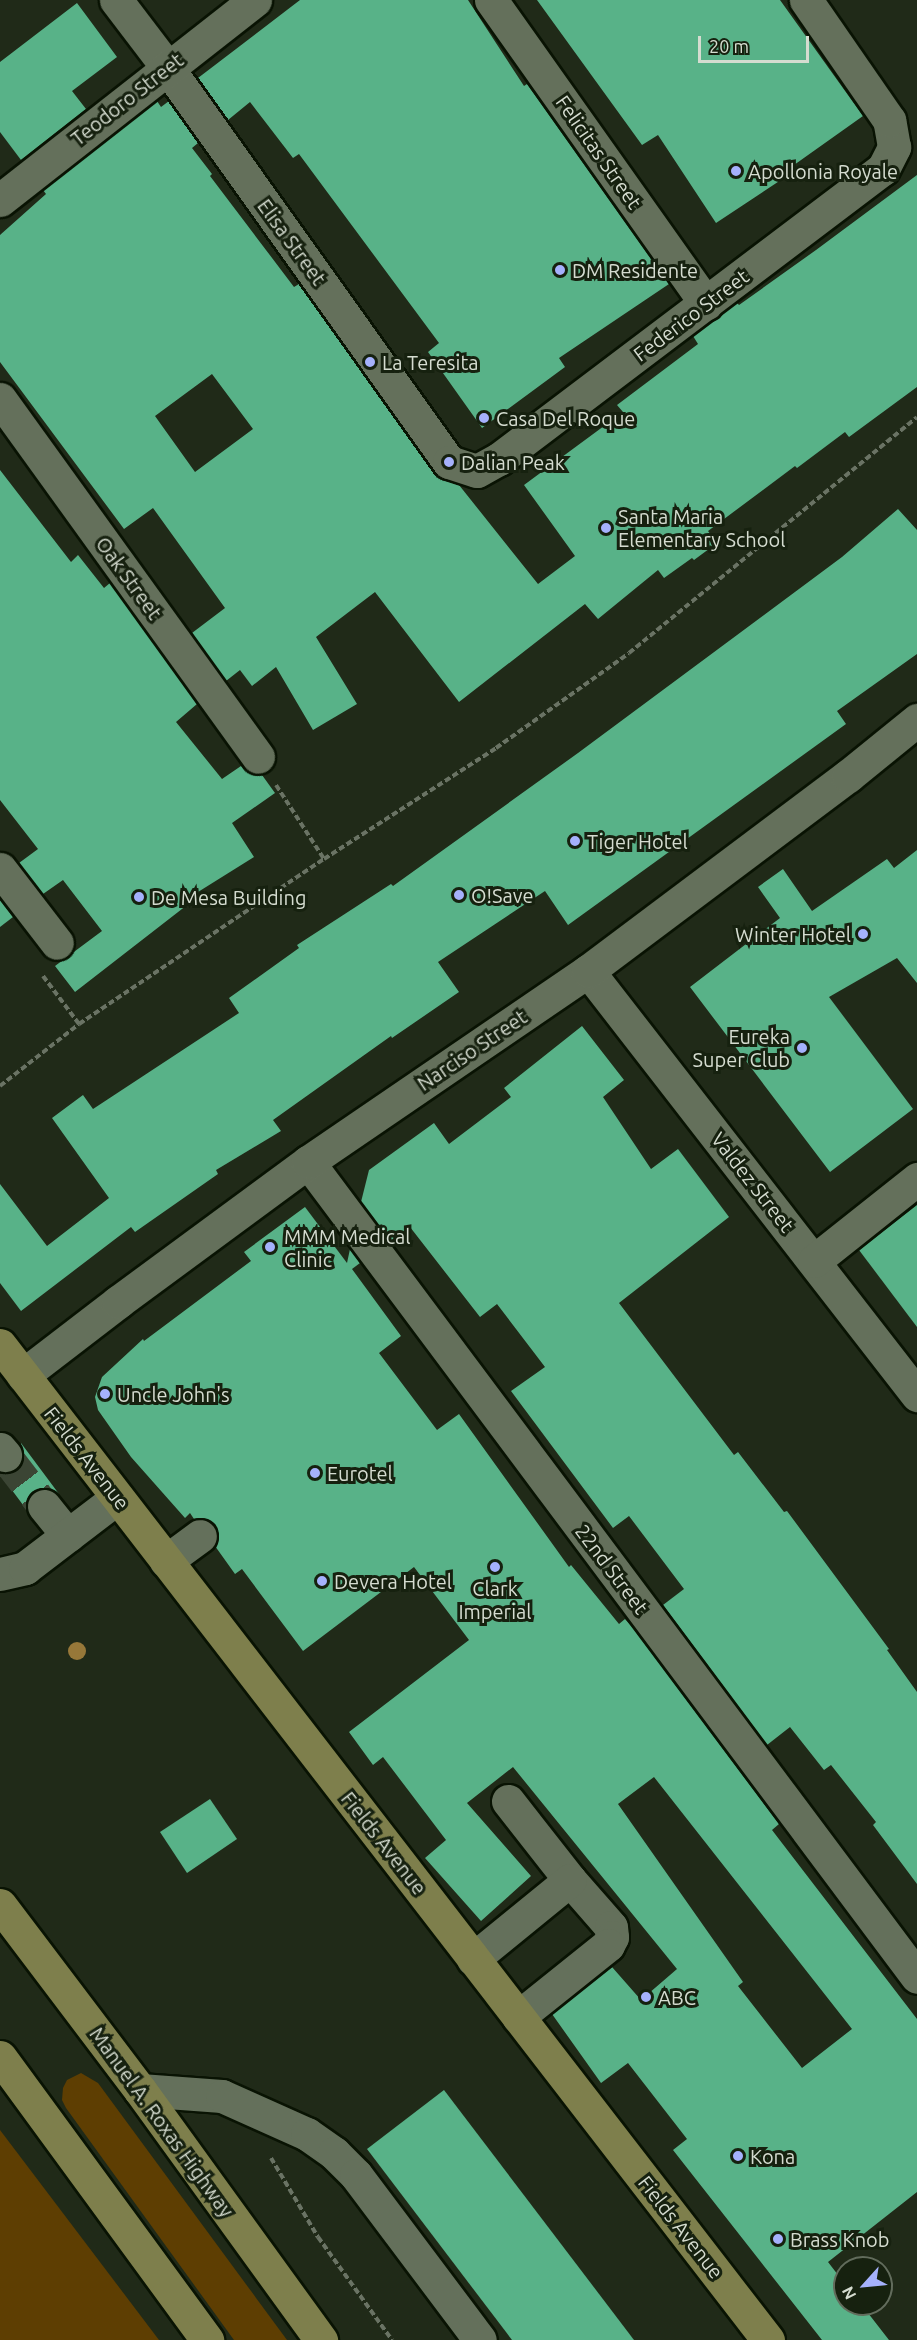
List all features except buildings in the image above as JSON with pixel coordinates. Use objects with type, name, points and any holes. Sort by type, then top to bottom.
[{"type":"main road","name":"Fields Avenue","points":[[0,1345],[768,2340]]},
{"type":"main road","name":"Manuel A. Roxas Highway","points":[[0,1905],[140,2090],[321,2340]]},
{"type":"main road","points":[[0,2057],[207,2340]]},
{"type":"street","name":"Elisa Street","points":[[116,0],[167,67],[449,462],[477,471]]},
{"type":"street","name":"Teodoro Street","points":[[0,200],[255,0]]},
{"type":"street","name":"Felicitas Street","points":[[491,0],[706,304]]},
{"type":"street","name":"Federico Street","points":[[477,471],[499,459],[883,169],[894,147],[889,120],[806,0]]},
{"type":"street","name":"Oak Street","points":[[0,399],[258,757]]},
{"type":"street","name":"Narciso Street","points":[[23,1376],[118,1302],[308,1162],[588,971],[848,776],[917,720]]},
{"type":"street","points":[[0,868],[57,943]]},
{"type":"street","name":"Valdez Street","points":[[588,971],[917,1395]]},
{"type":"street","name":"22nd Street","points":[[308,1162],[917,1977]]},
{"type":"street","points":[[814,1261],[917,1179]]},
{"type":"street","points":[[0,1574],[25,1568],[117,1498]]},
{"type":"street","points":[[44,1506],[68,1536]]},
{"type":"street","points":[[166,1561],[201,1536]]},
{"type":"street","points":[[508,1800],[570,1880],[611,1927],[612,1937],[608,1946],[518,2017]]},
{"type":"street","points":[[473,1959],[570,1880]]},
{"type":"street","points":[[140,2090],[222,2096],[307,2134],[334,2153],[356,2175],[480,2340]]},
{"type":"path","points":[[0,1086],[79,1024],[324,859],[496,748],[629,653],[917,417]]},
{"type":"path","points":[[258,757],[324,859]]},
{"type":"path","points":[[57,943],[38,956],[35,962],[79,1024]]},
{"type":"path","points":[[266,2152],[318,2237],[392,2340]]},
{"type":"shaded area","points":[[81,2073],[98,2083],[287,2340],[234,2340],[66,2108],[62,2100],[63,2088],[67,2080]]},
{"type":"shaded area","points":[[0,2130],[159,2340],[0,2340]]},
{"type":"tunnel","points":[[5,1455],[44,1506]]},
{"type":"place","name":"Apollonia Royale","points":[[736,171]]},
{"type":"place","name":"DM Residente","points":[[560,270]]},
{"type":"place","name":"La Teresita","points":[[370,362]]},
{"type":"place","name":"Casa Del Roque","points":[[484,418]]},
{"type":"place","name":"Dalian Peak","points":[[449,462]]},
{"type":"place","name":"Santa Maria Elementary School","points":[[606,528]]},
{"type":"place","name":"Tiger Hotel","points":[[575,841]]},
{"type":"place","name":"O!Save","points":[[459,895]]},
{"type":"place","name":"De Mesa Building","points":[[139,897]]},
{"type":"place","name":"Winter Hotel","points":[[863,934]]},
{"type":"place","name":"Eureka Super Club","points":[[802,1048]]},
{"type":"place","name":"MMM Medical Clinic","points":[[270,1247]]},
{"type":"place","name":"Uncle John's","points":[[105,1394]]},
{"type":"place","name":"Eurotel","points":[[315,1473]]},
{"type":"place","name":"Clark Imperial","points":[[495,1567]]},
{"type":"place","name":"Devera Hotel","points":[[322,1581]]},
{"type":"place","name":"ABC","points":[[646,1997]]},
{"type":"place","name":"Kona","points":[[738,2156]]},
{"type":"place","name":"Brass Knob","points":[[778,2239]]}]
